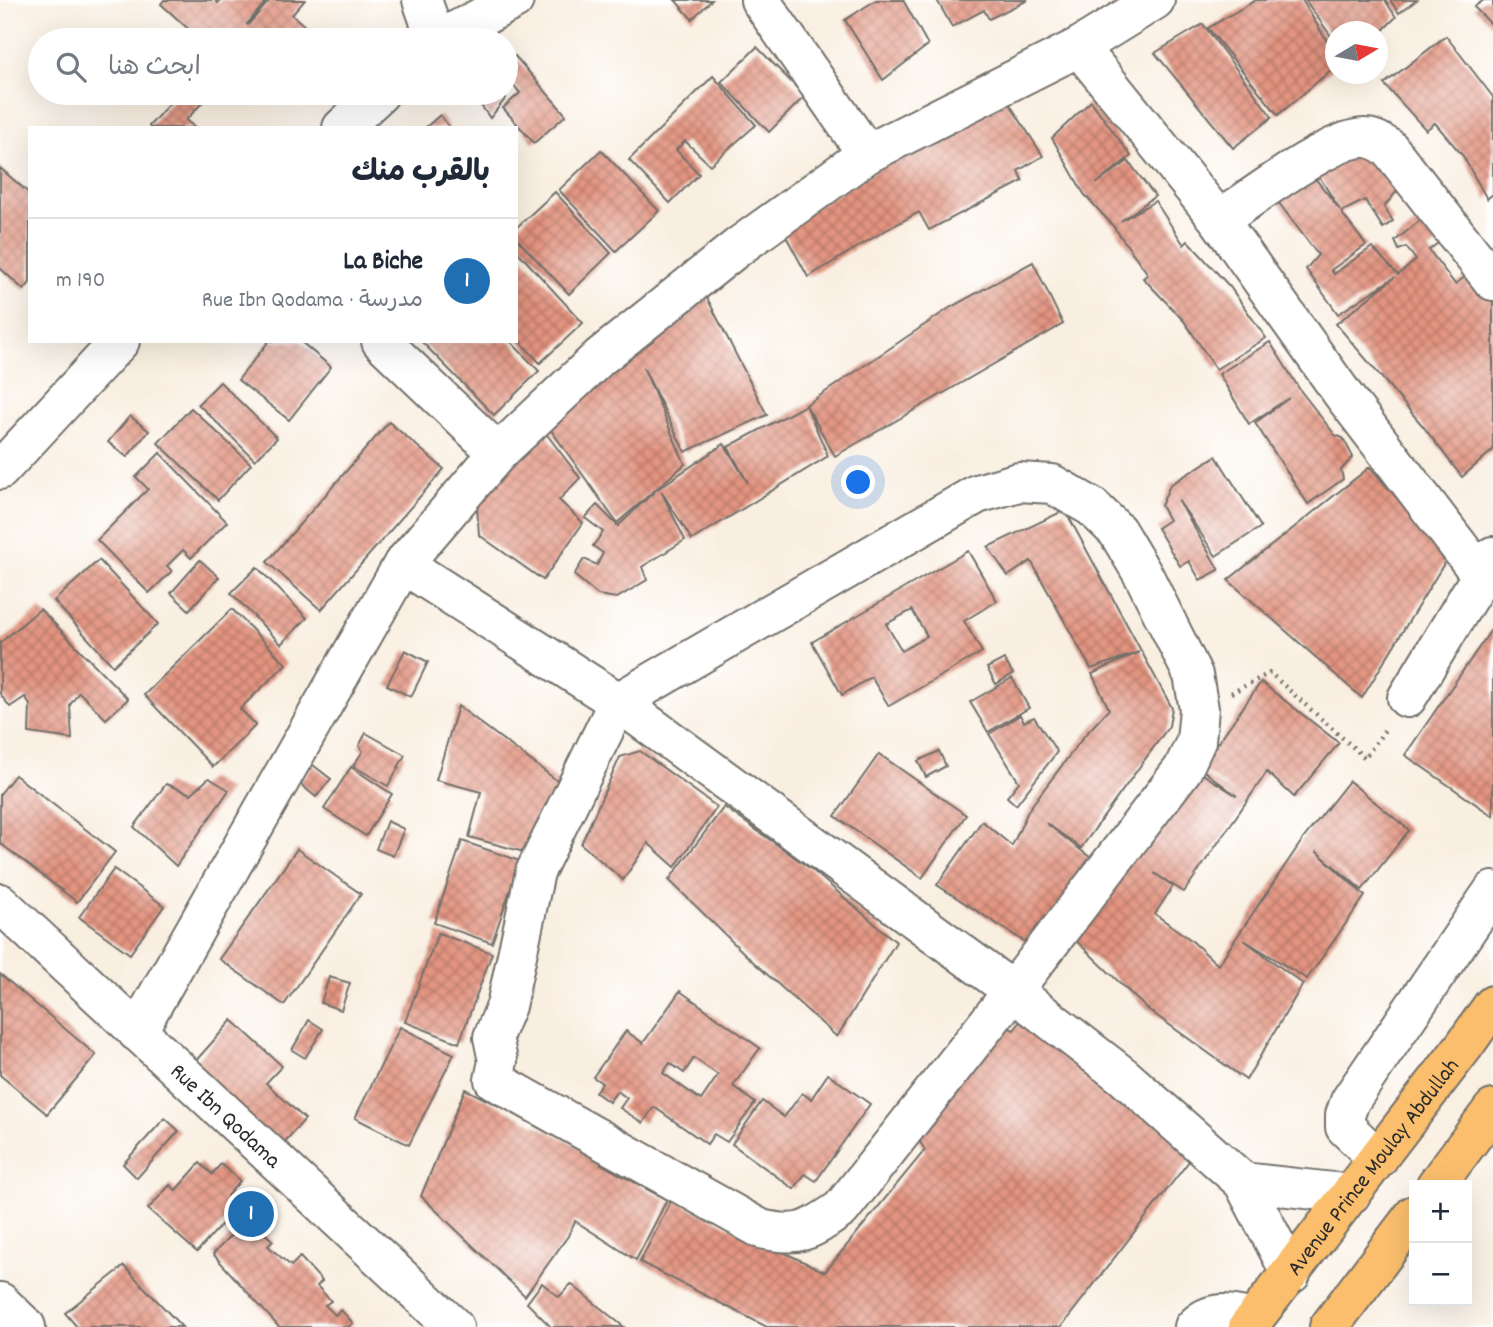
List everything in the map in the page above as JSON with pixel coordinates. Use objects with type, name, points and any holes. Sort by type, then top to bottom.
[{"type":"main road","name":"Avenue Prince Moulay Abdullah","points":[[1251,1323],[1276,1289],[1291,1275],[1493,1005]]},
{"type":"main road","points":[[1440,1180],[1493,1109]]},
{"type":"main road","points":[[1329,1327],[1409,1222]]},
{"type":"street","points":[[422,0],[432,28]]},
{"type":"street","points":[[460,28],[514,0]]},
{"type":"street","points":[[761,0],[867,154]]},
{"type":"street","points":[[137,1032],[403,564],[498,453],[611,348],[738,247],[867,154],[1079,47],[1155,0]]},
{"type":"street","points":[[1079,47],[1219,220],[1344,396],[1487,565],[1407,698]]},
{"type":"street","points":[[344,126],[367,105]]},
{"type":"street","points":[[1219,220],[1331,146],[1357,138],[1377,140],[1389,148],[1493,281]]},
{"type":"street","points":[[0,470],[118,343]]},
{"type":"street","points":[[383,343],[498,453]]},
{"type":"street","points":[[1018,482],[1052,484],[1092,507],[1117,531],[1145,578],[1193,674],[1199,709],[1196,741],[1183,769],[841,1209],[818,1225],[800,1233],[783,1234],[761,1229],[494,1080],[498,1061],[493,1037],[506,1006],[535,872],[618,702],[977,494],[1018,482]]},
{"type":"street","points":[[403,564],[618,702],[1013,990],[1123,1076],[1243,1182],[1291,1275]]},
{"type":"street","points":[[1378,1159],[1345,1127],[1345,1115],[1350,1101],[1490,901]]},
{"type":"street","name":"Rue Ibn Qodama","points":[[0,903],[454,1327]]},
{"type":"street","points":[[1243,1182],[1351,1194]]},
{"type":"street","points":[[0,1302],[26,1327]]},
{"type":"street","points":[[1194,1327],[1209,1315],[1224,1312],[1251,1323]]},
{"type":"path","points":[[1199,709],[1270,673],[1365,758],[1407,698]]},
{"type":"building","points":[[164,0],[215,0],[218,3],[221,0],[263,0],[265,3],[248,25],[270,0],[305,0],[292,15],[306,27],[187,28],[161,4]]},
{"type":"building","points":[[675,0],[712,0],[692,19]]},
{"type":"building","points":[[876,0],[903,0],[928,45],[883,80],[845,20]]},
{"type":"building","points":[[937,0],[1028,0],[989,19],[984,10],[952,27]]},
{"type":"building","points":[[1256,0],[1302,0],[1325,38],[1325,75],[1278,115],[1208,28]]},
{"type":"building","points":[[1305,0],[1385,0],[1396,17],[1388,25],[1388,21],[1325,21],[1325,28]]},
{"type":"building","points":[[1390,0],[1417,0],[1399,13]]},
{"type":"building","points":[[1484,0],[1493,0],[1493,26],[1474,7]]},
{"type":"building","points":[[1203,24],[1272,117],[1233,148],[1155,53]]},
{"type":"building","points":[[1446,36],[1493,97],[1493,194],[1487,199],[1463,156],[1435,123],[1426,130],[1384,84],[1388,84],[1388,81]]},
{"type":"building","points":[[757,47],[805,96],[769,132],[721,82]]},
{"type":"building","points":[[518,59],[566,115],[534,143],[503,108],[506,105],[518,105]]},
{"type":"building","points":[[713,76],[756,125],[710,165],[685,141],[676,150],[699,174],[670,203],[629,160]]},
{"type":"building","points":[[1003,94],[1043,156],[1018,171],[1023,181],[929,230],[919,212],[808,277],[781,227]]},
{"type":"building","points":[[1091,101],[1131,156],[1096,184],[1128,161],[1155,196],[1121,221],[1155,201],[1184,245],[1188,241],[1230,287],[1266,338],[1216,369],[1184,321],[1143,278],[1148,274],[1113,226],[1084,194],[1052,138]]},
{"type":"building","points":[[168,105],[200,105],[186,120],[193,126],[149,126]]},
{"type":"building","points":[[481,105],[500,105],[490,118]]},
{"type":"building","points":[[440,115],[448,126],[427,126]]},
{"type":"building","points":[[1364,137],[1397,191],[1384,207],[1393,221],[1383,228],[1365,200],[1341,212],[1366,245],[1331,270],[1334,274],[1372,247],[1398,275],[1416,260],[1406,247],[1399,250],[1395,241],[1424,217],[1438,243],[1429,250],[1455,284],[1469,274],[1493,301],[1493,450],[1462,477],[1422,425],[1336,324],[1395,277],[1338,314],[1306,269],[1318,255],[1276,199],[1311,173],[1340,210],[1317,173]]},
{"type":"building","points":[[601,150],[659,211],[616,251],[559,190]]},
{"type":"building","points":[[0,168],[28,192],[28,285],[24,290],[0,268]]},
{"type":"building","points":[[555,192],[611,253],[569,294],[518,240],[518,226]]},
{"type":"building","points":[[518,252],[583,323],[540,363],[518,339]]},
{"type":"building","points":[[1033,262],[1063,324],[835,456],[806,405],[951,307]]},
{"type":"building","points":[[705,294],[767,415],[685,452],[643,367],[685,464],[617,523],[546,423]]},
{"type":"building","points":[[1270,342],[1300,390],[1335,435],[1343,438],[1353,457],[1341,470],[1343,479],[1308,504],[1255,423],[1289,398],[1249,424],[1219,374]]},
{"type":"building","points":[[267,343],[302,343],[331,367],[289,420],[238,380]]},
{"type":"building","points":[[423,343],[512,343],[539,371],[494,415]]},
{"type":"building","points":[[220,382],[277,438],[255,460],[198,404]]},
{"type":"building","points":[[806,405],[828,456],[692,540],[661,491],[685,540],[642,567],[647,580],[617,598],[598,595],[574,575],[584,559],[597,565],[603,553],[593,546],[603,532],[585,518],[597,505],[618,526],[656,490],[724,444],[748,483],[728,447]]},
{"type":"building","points":[[191,408],[251,464],[218,500],[158,443]]},
{"type":"building","points":[[130,416],[149,431],[127,457],[108,442]]},
{"type":"building","points":[[389,422],[444,469],[321,610],[267,562]]},
{"type":"building","points":[[541,427],[580,478],[559,500],[583,523],[543,580],[479,535],[476,493]]},
{"type":"building","points":[[160,453],[227,522],[191,558],[183,550],[167,566],[172,571],[149,593],[97,540],[148,489],[136,477]]},
{"type":"building","points":[[1216,456],[1261,527],[1216,556],[1178,500],[1219,570],[1200,580],[1189,561],[1180,566],[1157,528],[1169,520],[1161,506],[1170,485]]},
{"type":"building","points":[[1370,467],[1448,557],[1362,698],[1228,580]]},
{"type":"building","points":[[1065,510],[1172,708],[1169,726],[1081,848],[1046,823],[1091,858],[1034,948],[937,885],[982,821],[1012,846],[1029,809],[1085,735],[1109,709],[1092,674],[1139,652],[1091,669],[1031,561],[1008,576],[988,547]]},
{"type":"building","points":[[968,551],[997,601],[964,621],[982,652],[889,706],[871,677],[842,695],[812,642]],"holes":[[[912,610],[927,636],[902,651],[886,624]]]},
{"type":"building","points":[[99,560],[158,624],[113,666],[54,601]]},
{"type":"building","points":[[200,560],[219,577],[189,610],[171,593]]},
{"type":"building","points":[[257,567],[307,618],[281,644],[231,593]]},
{"type":"building","points":[[40,609],[128,699],[106,719],[79,692],[70,705],[72,739],[29,733],[30,705],[25,697],[10,707],[0,694],[0,643]]},
{"type":"building","points":[[232,609],[286,664],[240,709],[256,725],[213,767],[144,695]]},
{"type":"building","points":[[1493,627],[1493,816],[1405,755]]},
{"type":"building","points":[[405,650],[428,662],[411,697],[387,685]]},
{"type":"building","points":[[1004,659],[1013,674],[996,684],[987,668]]},
{"type":"building","points":[[1012,678],[1029,708],[988,732],[970,702]]},
{"type":"building","points":[[1261,682],[1339,743],[1294,797],[1267,772],[1184,892],[1154,873],[1173,886],[1155,914],[1191,940],[1218,965],[1303,839],[1349,781],[1409,830],[1362,890],[1316,851],[1365,896],[1307,979],[1244,940],[1303,984],[1246,1080],[1146,1008],[1068,933],[1193,768],[1237,796],[1200,768]]},
{"type":"building","points":[[458,706],[563,785],[535,855],[469,837],[481,792],[436,780]]},
{"type":"building","points":[[1020,715],[1024,722],[1034,717],[1057,752],[1016,805],[1007,797],[1019,782],[989,734]]},
{"type":"building","points":[[366,733],[405,755],[388,786],[353,766],[363,751],[359,746]]},
{"type":"building","points":[[640,751],[717,807],[675,867],[648,843],[623,880],[581,844],[620,757]]},
{"type":"building","points":[[939,751],[946,766],[926,777],[918,761]]},
{"type":"building","points":[[879,754],[966,815],[922,878],[835,816]]},
{"type":"building","points":[[313,765],[331,779],[316,797],[299,783]]},
{"type":"building","points":[[351,767],[392,794],[366,836],[324,809]]},
{"type":"building","points":[[15,775],[115,852],[77,902],[0,843],[0,794]]},
{"type":"building","points":[[209,778],[229,790],[176,866],[134,827],[166,784],[191,794]]},
{"type":"building","points":[[724,807],[811,869],[896,942],[837,1037],[750,959],[669,880]]},
{"type":"building","points":[[387,821],[404,829],[393,856],[376,849]]},
{"type":"building","points":[[462,841],[520,861],[492,943],[434,923]]},
{"type":"building","points":[[297,849],[361,894],[284,1005],[219,959]]},
{"type":"building","points":[[114,869],[164,906],[130,954],[79,917]]},
{"type":"building","points":[[438,933],[492,953],[459,1043],[405,1022]]},
{"type":"building","points":[[0,974],[96,1055],[47,1114],[0,1075]]},
{"type":"building","points":[[329,977],[350,983],[341,1010],[321,1003]]},
{"type":"building","points":[[680,991],[760,1048],[733,1086],[755,1103],[727,1142],[714,1134],[707,1144],[654,1107],[643,1123],[620,1108],[627,1098],[617,1091],[609,1102],[595,1092],[602,1083],[593,1077],[626,1031],[643,1043]],"holes":[[[694,1058],[718,1075],[701,1100],[663,1073],[670,1063],[684,1073]]]},
{"type":"building","points":[[1024,1017],[1196,1152],[1061,1327],[767,1327],[640,1262],[672,1199],[825,1272],[925,1150],[915,1134],[998,1023],[1014,1030]]},
{"type":"building","points":[[232,1020],[282,1066],[266,1083],[305,1119],[281,1146],[192,1065]]},
{"type":"building","points":[[309,1020],[323,1029],[305,1058],[292,1050]]},
{"type":"building","points":[[400,1027],[454,1054],[409,1145],[355,1118]]},
{"type":"building","points":[[828,1074],[870,1104],[816,1181],[805,1174],[794,1189],[732,1144],[762,1101],[784,1117],[802,1093],[811,1099]]},
{"type":"building","points":[[465,1089],[604,1159],[601,1164],[667,1200],[636,1260],[575,1221],[568,1236],[525,1296],[421,1196]]},
{"type":"building","points":[[165,1118],[179,1131],[137,1178],[123,1164]]},
{"type":"building","points":[[200,1163],[212,1174],[221,1164],[240,1181],[227,1196],[238,1206],[197,1252],[148,1209],[170,1185],[176,1190]]},
{"type":"building","points":[[243,1223],[257,1236],[262,1231],[273,1241],[268,1246],[291,1266],[300,1257],[322,1281],[317,1286],[331,1301],[325,1305],[335,1315],[341,1310],[353,1323],[349,1327],[279,1327],[213,1254]]},
{"type":"building","points":[[124,1266],[182,1327],[77,1327],[65,1313]]},
{"type":"building","points":[[542,1283],[559,1297],[571,1284],[624,1327],[551,1327],[527,1303]]},
{"type":"place","name":"La Biche","points":[[251,1214]]}]
